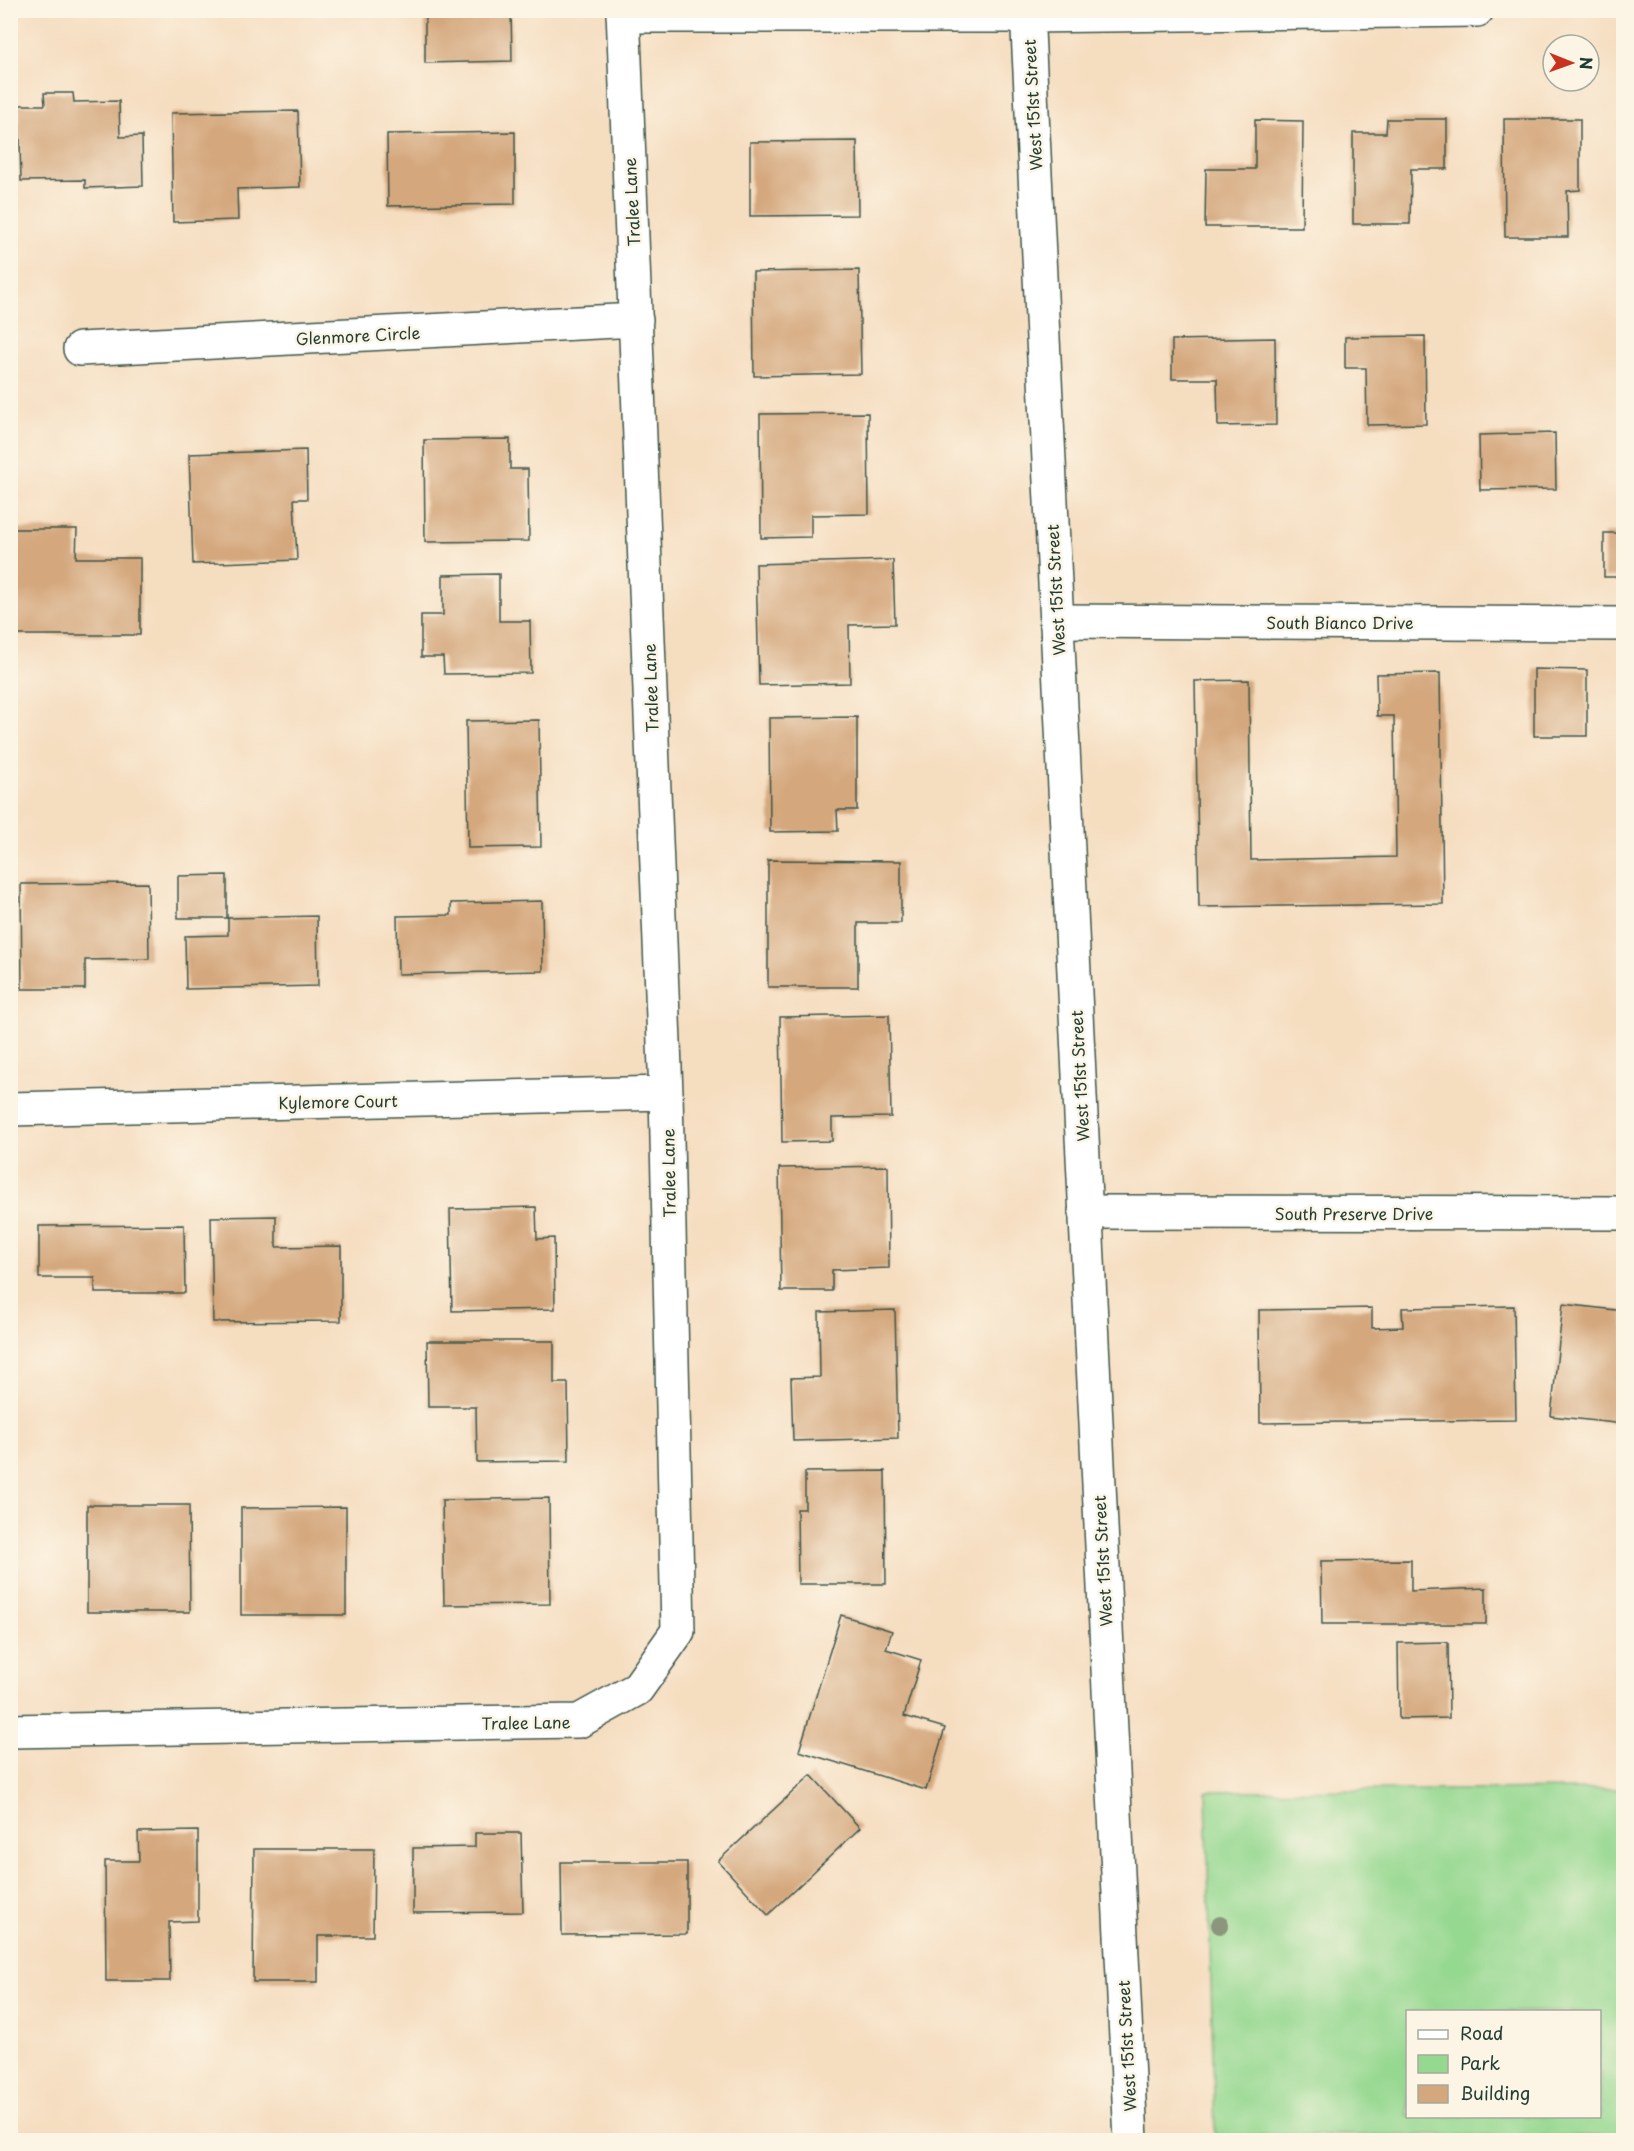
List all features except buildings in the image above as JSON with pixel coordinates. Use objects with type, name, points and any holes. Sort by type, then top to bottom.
[{"type":"street","points":[[623,13],[1477,10]]},
{"type":"street","name":"Tralee Lane","points":[[10,1731],[579,1721],[637,1689],[678,1631],[666,1093],[623,13]]},
{"type":"street","name":"West 151st Street","points":[[1028,13],[1131,2140]]},
{"type":"street","name":"Glenmore Circle","points":[[80,350],[636,320]]},
{"type":"street","name":"South Bianco Drive","points":[[1056,621],[1623,624]]},
{"type":"street","name":"Kylemore Court","points":[[10,1109],[666,1093]]},
{"type":"street","name":"South Preserve Drive","points":[[1085,1212],[1623,1213]]},
{"type":"green space","points":[[1623,1789],[1623,2136],[1215,2135],[1206,1791]]}]
